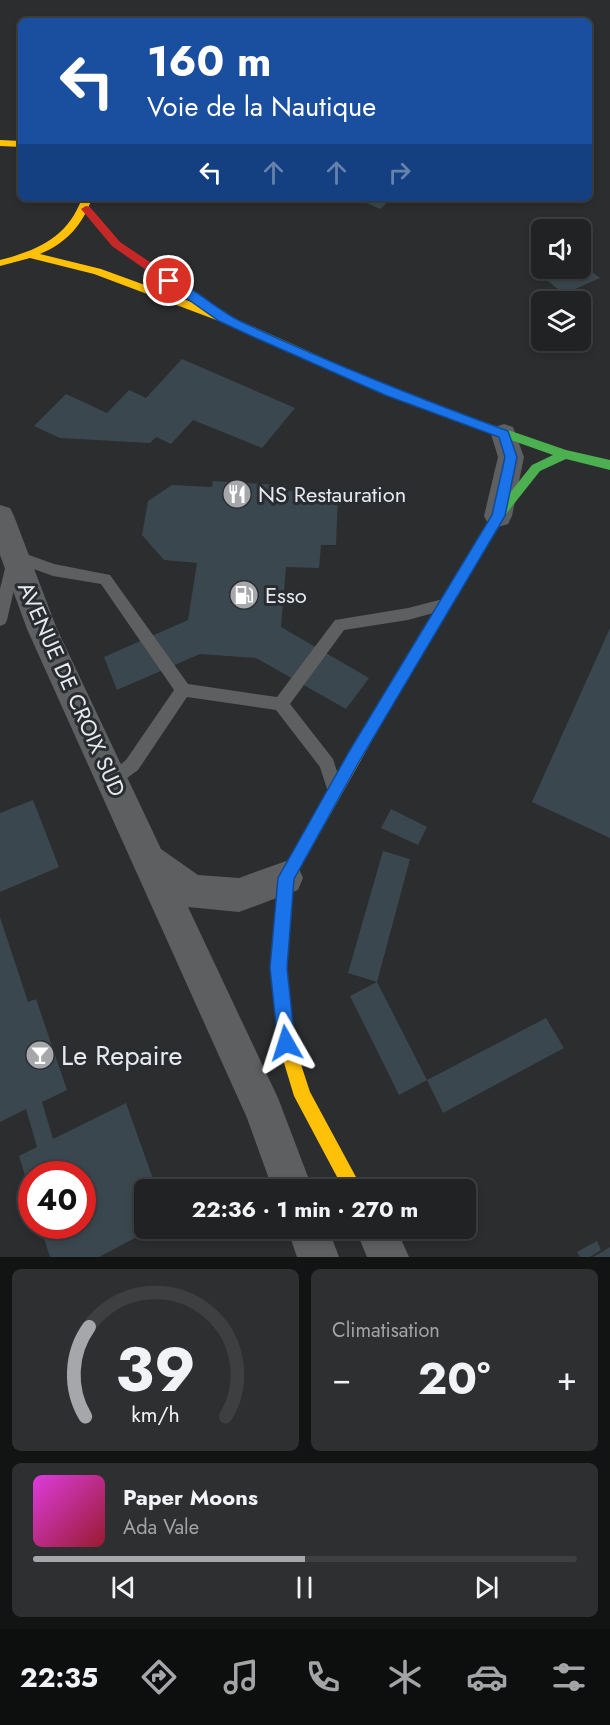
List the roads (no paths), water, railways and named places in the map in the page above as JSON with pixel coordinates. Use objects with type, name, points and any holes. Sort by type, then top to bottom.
[{"type":"street","points":[[0,143],[18,144]]},
{"type":"street","points":[[0,263],[30,255],[57,242],[75,227],[87,204]]},
{"type":"street","points":[[87,204],[97,226],[121,249],[223,318]]},
{"type":"street","points":[[30,255],[98,271],[223,318],[389,392],[564,454],[610,465]]},
{"type":"street","points":[[498,516],[511,457],[504,434]]},
{"type":"street","points":[[348,1179],[303,1096],[286,1043],[279,968],[286,878],[335,790],[498,516],[536,468],[564,454]]},
{"type":"street","name":"AVENUE DE CROIX SUD","points":[[0,516],[42,629],[264,1112],[289,1179]]},
{"type":"street","name":"AVENUE DE CROIX SUD","points":[[149,861],[192,892],[239,895],[286,878]]},
{"type":"street","points":[[311,1239],[318,1257]]},
{"type":"street","points":[[380,1239],[387,1257]]},
{"type":"lane","points":[[0,620],[15,556],[53,570],[105,579],[183,690],[281,704],[327,764],[335,790]]},
{"type":"lane","points":[[281,704],[340,624],[408,614],[445,605]]},
{"type":"lane","points":[[112,781],[132,765],[183,690]]},
{"type":"place","name":"NS Restauration","points":[[237,494]]},
{"type":"place","name":"Esso","points":[[244,595]]},
{"type":"place","name":"Le Repaire","points":[[40,1055]]}]
